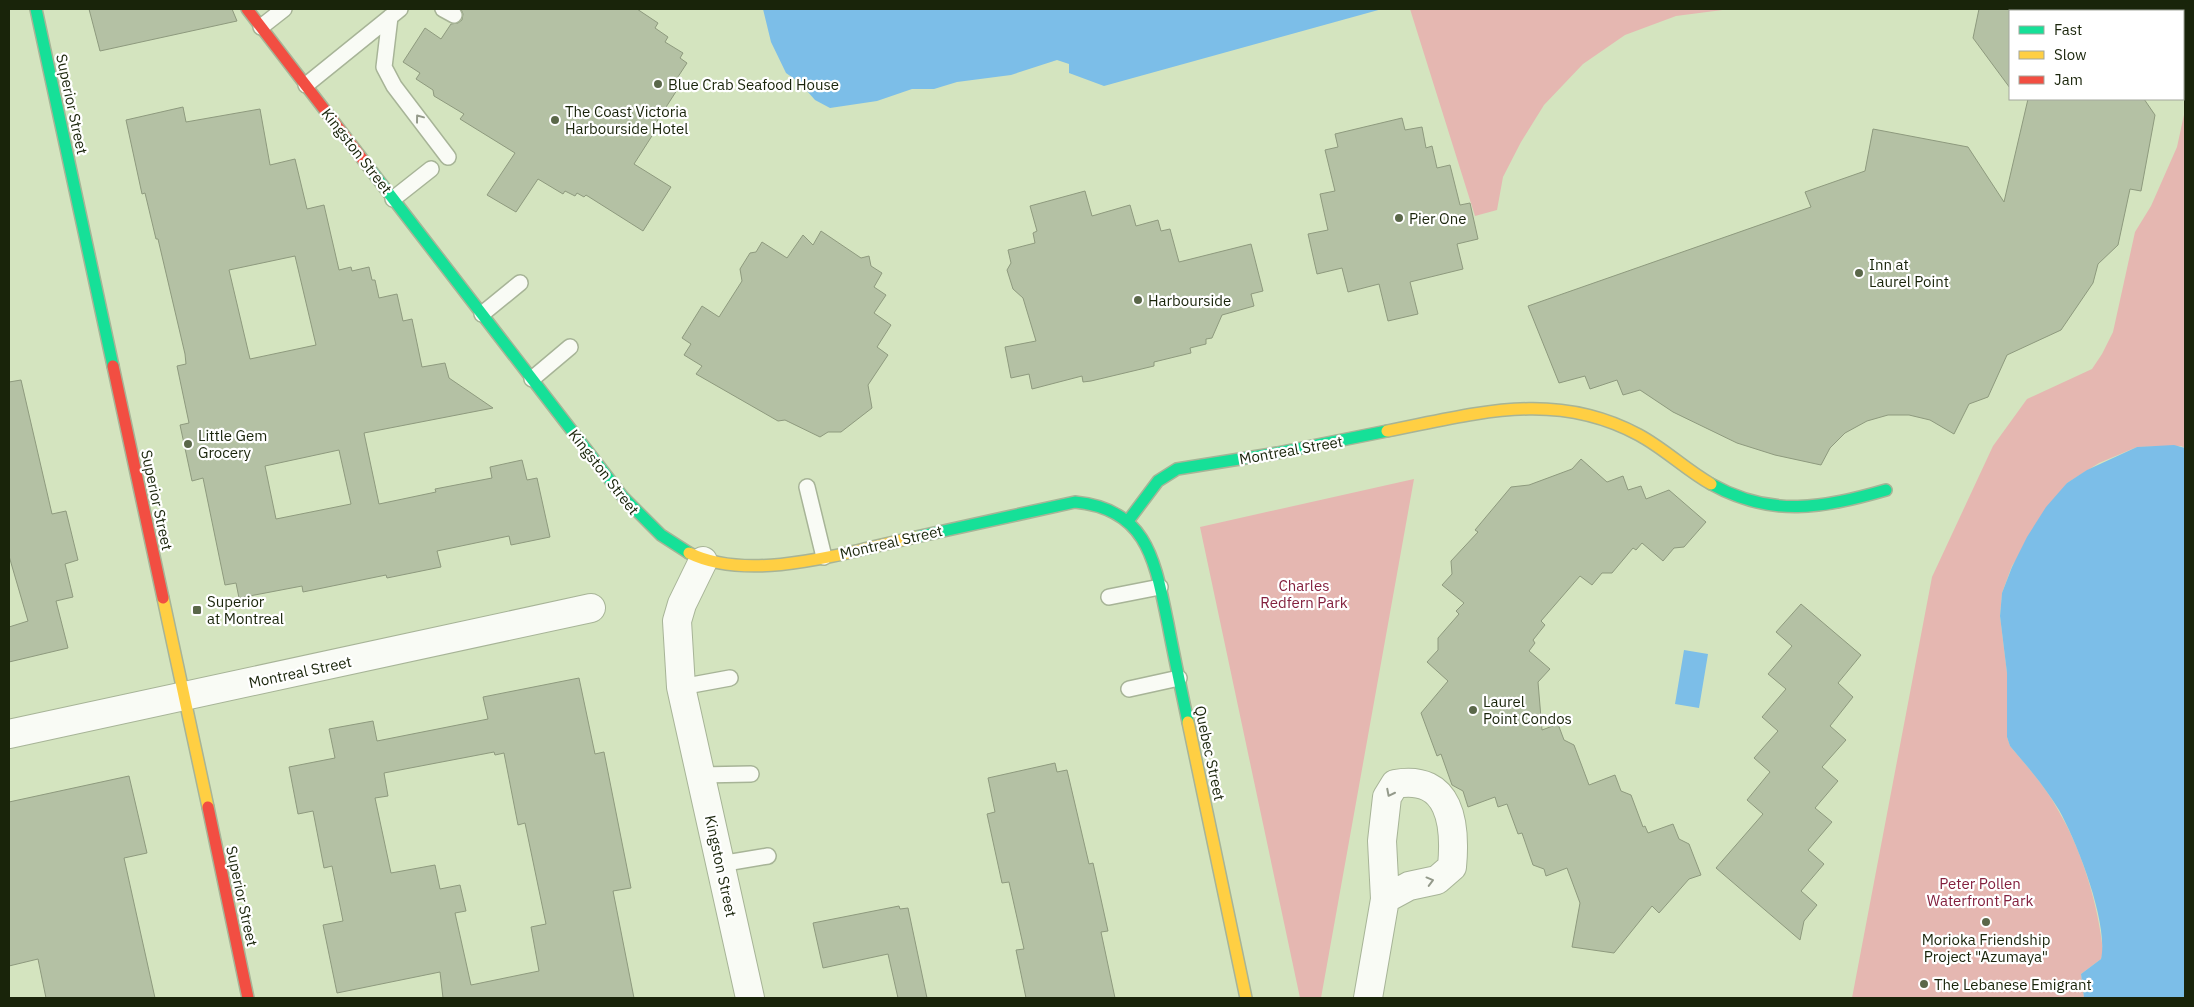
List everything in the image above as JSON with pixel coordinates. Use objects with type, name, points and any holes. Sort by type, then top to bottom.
[{"type":"street","name":"Superior Street","points":[[36,9],[186,697],[248,998]]},
{"type":"street","name":"Kingston Street","points":[[247,9],[532,380],[640,517],[660,535],[684,552],[703,561],[682,604],[677,621],[681,687],[750,998]]},
{"type":"street","name":"Montreal Street","points":[[703,561],[750,568],[794,564],[1075,502],[1103,505],[1114,510],[1128,522],[1158,481],[1177,469],[1277,453],[1498,409],[1525,407],[1553,408],[1607,420],[1635,432],[1709,483],[1739,497],[1771,506],[1801,509],[1829,506],[1886,490]]},
{"type":"street","name":"Quebec Street","points":[[1128,522],[1152,555],[1160,587],[1246,998]]},
{"type":"street","name":"Montreal Street","points":[[9,734],[591,608]]},
{"type":"street","points":[[1368,998],[1385,898]]},
{"type":"lane","points":[[261,27],[284,9]]},
{"type":"lane","points":[[306,85],[395,13]]},
{"type":"lane","points":[[395,13],[384,67],[394,86],[448,157]]},
{"type":"lane","points":[[393,199],[431,169]]},
{"type":"lane","points":[[482,314],[520,283]]},
{"type":"lane","points":[[532,380],[570,347]]},
{"type":"lane","points":[[807,487],[824,557]]},
{"type":"lane","points":[[1109,597],[1160,587]]},
{"type":"lane","points":[[681,687],[730,678]]},
{"type":"lane","points":[[1129,689],[1179,678]]},
{"type":"lane","points":[[700,775],[751,774]]},
{"type":"lane","points":[[720,864],[768,856]]},
{"type":"green space","points":[[1410,9],[1730,9],[1676,16],[1625,35],[1583,64],[1544,105],[1521,142],[1503,177],[1497,210],[1475,216]]},
{"type":"green space","points":[[2185,9],[2185,79],[2184,10],[2157,10]]},
{"type":"green space","name":"Peter Pollen Waterfront Park","points":[[2185,110],[2185,448],[2181,446],[2137,447],[2099,463],[2067,483],[2012,566],[2002,593],[2000,616],[2007,673],[2007,737],[2010,746],[2053,801],[2074,842],[2093,896],[2101,933],[2103,951],[2101,959],[2081,974],[2084,998],[1852,998],[1932,577],[1993,446],[2027,399],[2092,369],[2102,354],[2113,332],[2135,232],[2151,206],[2177,147]]},
{"type":"green space","name":"Charles Redfern Park","points":[[1414,479],[1321,998],[1300,998],[1200,527]]},
{"type":"water","points":[[763,9],[1382,9],[1104,86],[1069,73],[1069,64],[1057,60],[1011,75],[957,82],[934,89],[912,89],[877,101],[830,108],[815,100],[800,83],[786,73],[771,42]]},
{"type":"water","points":[[2174,445],[2185,448],[2185,998],[2084,998],[2081,974],[2101,959],[2102,944],[2096,905],[2082,862],[2059,810],[2048,793],[2010,746],[2007,737],[2007,673],[2000,616],[2002,593],[2027,537],[2046,507],[2067,483],[2087,470],[2137,447]]},
{"type":"water","points":[[1684,650],[1708,654],[1699,708],[1675,704]]},
{"type":"building","points":[[89,9],[232,9],[237,21],[100,51]]},
{"type":"building","name":"The Coast Victoria Harbourside Hotel","points":[[461,9],[637,9],[658,23],[655,28],[668,37],[665,42],[683,53],[680,58],[687,63],[672,86],[677,90],[654,126],[657,128],[634,164],[671,187],[643,231],[586,195],[584,197],[577,193],[575,196],[565,191],[563,194],[538,179],[516,212],[487,195],[515,153],[460,119],[464,114],[434,96],[433,90],[416,79],[420,73],[403,62],[425,28],[441,39],[451,24],[462,20],[463,14]]},
{"type":"building","points":[[1979,9],[2010,9],[2009,87],[1973,38]]},
{"type":"building","name":"Inn at Laurel Point","points":[[2028,100],[2145,100],[2155,115],[2141,191],[2130,189],[2118,245],[2098,264],[2093,283],[2061,330],[2007,355],[1988,397],[1969,404],[1954,434],[1930,420],[1909,415],[1888,415],[1867,421],[1845,433],[1830,448],[1821,465],[1775,455],[1737,443],[1673,412],[1640,390],[1623,395],[1617,380],[1590,389],[1585,376],[1559,383],[1528,306],[1811,207],[1805,192],[1865,171],[1873,129],[1968,147],[2004,202]]},
{"type":"building","points":[[183,107],[186,122],[260,109],[270,165],[295,159],[307,209],[324,205],[339,270],[351,267],[352,271],[369,267],[372,280],[375,280],[379,298],[397,294],[403,321],[412,319],[422,367],[445,363],[449,378],[493,408],[364,433],[379,504],[436,492],[435,489],[492,478],[490,467],[522,460],[527,480],[537,478],[550,537],[511,545],[509,536],[437,551],[441,567],[387,578],[386,575],[303,592],[302,586],[239,598],[236,583],[225,585],[203,478],[192,481],[180,425],[189,423],[177,366],[186,364],[185,354],[158,239],[156,239],[145,193],[142,194],[126,120]],"holes":[[[295,256],[316,345],[250,359],[229,270]],[[339,450],[351,504],[276,519],[265,466]]]},
{"type":"building","name":"Pier One","points":[[1402,118],[1405,130],[1422,127],[1426,148],[1432,146],[1437,168],[1450,165],[1460,205],[1470,203],[1478,239],[1457,244],[1463,269],[1410,282],[1418,314],[1388,321],[1379,284],[1348,292],[1342,268],[1317,274],[1308,234],[1328,230],[1320,194],[1335,191],[1325,150],[1338,147],[1335,134]]},
{"type":"building","name":"Harbourside","points":[[1085,191],[1092,216],[1130,205],[1136,226],[1158,220],[1161,231],[1170,229],[1179,262],[1251,244],[1263,291],[1251,294],[1254,306],[1222,315],[1212,338],[1206,339],[1206,344],[1190,348],[1191,353],[1154,362],[1154,366],[1091,381],[1083,382],[1082,376],[1032,389],[1029,374],[1011,378],[1005,347],[1036,341],[1023,298],[1013,289],[1007,270],[1011,263],[1008,250],[1035,243],[1033,233],[1037,231],[1030,206]]},
{"type":"building","points":[[821,231],[861,258],[869,256],[871,266],[882,273],[874,287],[886,295],[874,313],[891,325],[877,347],[888,355],[868,385],[872,408],[841,432],[828,432],[820,437],[785,420],[778,421],[696,374],[702,366],[684,355],[691,344],[682,338],[702,306],[719,317],[742,281],[740,269],[750,253],[756,252],[762,242],[787,258],[803,235],[813,245]]},
{"type":"building","points":[[21,380],[52,514],[66,511],[78,560],[65,564],[73,597],[56,601],[68,648],[9,662],[9,627],[28,621],[9,556],[9,382]]},
{"type":"building","name":"Laurel Point Condos","points":[[1581,459],[1607,482],[1623,476],[1628,490],[1641,486],[1646,499],[1669,490],[1706,522],[1684,547],[1674,548],[1663,561],[1642,543],[1636,550],[1633,548],[1612,573],[1602,573],[1592,585],[1580,576],[1541,621],[1545,625],[1533,640],[1535,643],[1529,651],[1550,669],[1538,682],[1542,730],[1558,724],[1564,740],[1574,745],[1589,785],[1615,775],[1621,791],[1631,795],[1643,827],[1645,826],[1648,833],[1673,824],[1679,839],[1689,844],[1701,875],[1689,879],[1659,913],[1652,906],[1614,953],[1572,947],[1580,903],[1567,868],[1546,876],[1544,869],[1533,865],[1522,833],[1518,834],[1507,804],[1498,807],[1495,797],[1468,807],[1463,791],[1452,785],[1441,754],[1437,756],[1421,713],[1448,681],[1427,662],[1438,650],[1438,638],[1459,614],[1456,611],[1464,603],[1442,585],[1452,574],[1451,561],[1478,532],[1475,530],[1511,487],[1529,485],[1572,469]]},
{"type":"building","points":[[1801,604],[1861,655],[1838,683],[1853,697],[1830,726],[1846,740],[1822,767],[1838,781],[1815,808],[1832,822],[1808,850],[1824,864],[1801,891],[1817,905],[1804,921],[1800,940],[1716,868],[1763,814],[1747,800],[1770,772],[1754,758],[1778,731],[1762,717],[1786,689],[1768,674],[1792,646],[1776,632]]},
{"type":"building","points":[[579,678],[595,754],[604,752],[631,888],[613,891],[634,998],[443,998],[440,972],[337,993],[323,925],[343,921],[332,866],[324,868],[313,811],[298,814],[289,767],[335,758],[329,729],[373,721],[377,741],[488,719],[483,697]],"holes":[[[494,752],[495,755],[504,753],[518,825],[525,823],[546,924],[531,927],[539,971],[471,985],[455,913],[466,911],[460,885],[440,889],[435,865],[391,873],[375,798],[388,796],[384,773]]]},
{"type":"building","points":[[1055,763],[1057,772],[1067,770],[1089,864],[1093,863],[1108,931],[1101,932],[1115,998],[1026,998],[1016,950],[1024,949],[1009,882],[1002,883],[987,814],[995,812],[988,778]]},
{"type":"building","points":[[129,776],[147,853],[124,858],[155,998],[46,998],[38,959],[9,966],[9,802]]},
{"type":"building","points":[[899,906],[900,909],[908,908],[927,998],[898,998],[888,954],[823,968],[813,923]]},
{"type":"traffic: fast","points":[[36,9],[113,366]]},
{"type":"traffic: fast","points":[[367,165],[623,497],[661,535],[689,553]]},
{"type":"traffic: fast","points":[[1128,521],[1158,481],[1177,469],[1277,453],[1387,431]]},
{"type":"traffic: fast","points":[[1711,484],[1733,495],[1777,506],[1819,505],[1886,490]]},
{"type":"traffic: fast","points":[[916,537],[1075,502],[1100,507],[1119,515],[1134,528],[1152,560],[1163,602],[1188,722]]},
{"type":"traffic: slow","points":[[1387,431],[1452,418],[1514,409],[1545,409],[1576,413],[1607,421],[1639,435],[1711,484]]},
{"type":"traffic: slow","points":[[689,553],[714,562],[742,566],[771,565],[801,562],[916,537]]},
{"type":"traffic: slow","points":[[163,598],[208,807]]},
{"type":"traffic: slow","points":[[1188,722],[1246,998]]},
{"type":"traffic: jam","points":[[247,9],[367,165]]},
{"type":"traffic: jam","points":[[113,366],[163,598]]},
{"type":"traffic: jam","points":[[208,807],[248,998]]},
{"type":"place","name":"Blue Crab Seafood House","points":[[658,84]]},
{"type":"place","name":"The Coast Victoria Harbourside Hotel","points":[[555,120]]},
{"type":"place","name":"Pier One","points":[[1399,218]]},
{"type":"place","name":"Inn at Laurel Point","points":[[1859,273]]},
{"type":"place","name":"Harbourside","points":[[1138,300]]},
{"type":"place","name":"Little Gem Grocery","points":[[188,444]]},
{"type":"place","name":"Superior at Montreal","points":[[197,610]]},
{"type":"place","name":"Laurel Point Condos","points":[[1473,710]]},
{"type":"place","name":"Morioka Friendship Project \"Azumaya\"","points":[[1986,922]]},
{"type":"place","name":"The Lebanese Emigrant","points":[[1924,984]]}]
